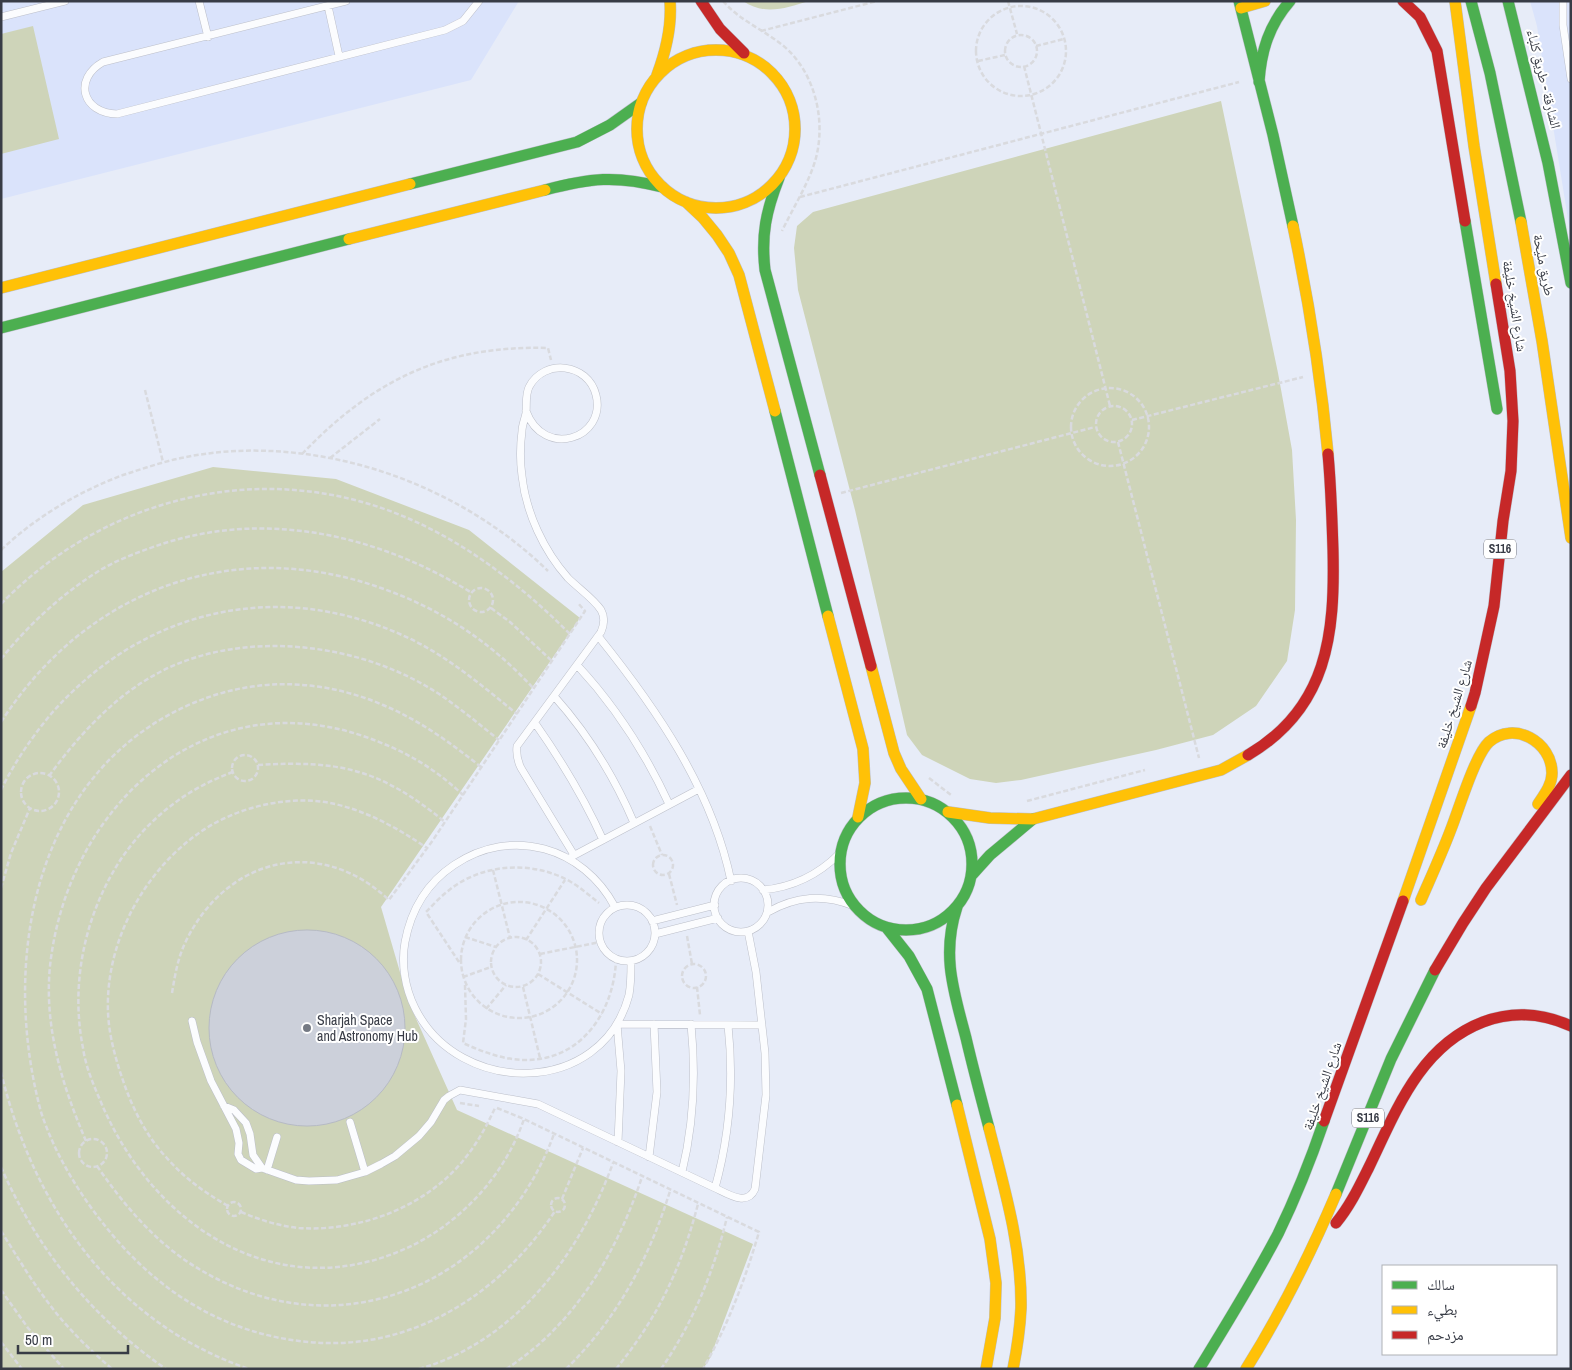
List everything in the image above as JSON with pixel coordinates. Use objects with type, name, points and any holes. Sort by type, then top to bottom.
[{"type":"main road","points":[[657,75],[666,51],[670,29],[670,1]]},
{"type":"main road","points":[[702,1],[714,22],[727,38],[748,56],[766,66],[780,81],[790,99],[796,120],[796,140],[790,160],[770,200],[763,223],[762,247],[765,270],[894,753],[901,769],[921,799]]},
{"type":"main road","points":[[948,812],[994,820],[1032,819],[1221,770],[1246,758],[1270,742],[1290,722],[1306,700],[1319,675],[1328,649],[1332,622],[1332,521],[1328,446],[1318,361],[1298,244],[1240,5],[1265,1]]},
{"type":"main road","points":[[1259,82],[1260,61],[1264,42],[1273,23],[1290,1]]},
{"type":"main road","points":[[1403,1],[1420,17],[1430,33],[1437,51],[1494,384],[1498,422]]},
{"type":"main road","name":"شارع الشيخ خليفة","points":[[1199,1369],[1238,1306],[1278,1233],[1307,1169],[1426,838],[1475,694],[1494,606],[1503,521],[1510,480],[1513,412],[1510,371],[1474,146],[1455,1]]},
{"type":"main road","name":"طريق مليحة","points":[[1471,1],[1496,105],[1536,301],[1571,538]]},
{"type":"main road","name":"الشارقة - طريق كلباء","points":[[1508,1],[1548,163],[1571,283]]},
{"type":"main road","points":[[1514,20],[1520,1]]},
{"type":"main road","points":[[662,187],[648,170],[639,148],[636,125],[647,88],[657,75],[676,60],[699,51],[724,49],[748,56]]},
{"type":"main road","points":[[1,288],[576,142],[620,120],[641,103]]},
{"type":"main road","points":[[1,328],[574,182],[612,177],[630,179],[662,187],[686,202],[718,234],[730,254],[739,275],[863,749],[866,770],[865,793],[858,817]]},
{"type":"main road","points":[[686,202],[706,208],[733,207],[746,203],[765,193],[780,178]]},
{"type":"main road","points":[[1499,471],[1499,497],[1503,521]]},
{"type":"main road","points":[[1418,907],[1482,750],[1490,740],[1501,734],[1513,732],[1525,734],[1536,740],[1545,749],[1550,760],[1552,772],[1547,790],[1538,806],[1510,843],[1498,870]]},
{"type":"main road","name":"S116","points":[[1246,1369],[1288,1300],[1317,1240],[1412,1015],[1452,941],[1498,870],[1554,800],[1571,775]]},
{"type":"main road","points":[[957,907],[942,919],[925,928],[905,930],[886,927],[868,918],[854,906],[844,889],[839,854],[847,833],[858,817],[871,806],[887,800],[904,797],[921,799],[935,804],[948,812],[963,830],[972,852],[971,876],[966,892],[957,907],[951,924],[948,962],[951,982],[1007,1197],[1021,1276],[1021,1316],[1013,1369]]},
{"type":"main road","points":[[971,876],[990,855],[1032,819]]},
{"type":"main road","points":[[886,927],[903,947],[927,989],[990,1239],[996,1282],[995,1318],[986,1369]]},
{"type":"main road","points":[[1317,1240],[1338,1221],[1347,1209],[1412,1082],[1441,1045],[1458,1032],[1478,1022],[1500,1016],[1522,1014],[1544,1017],[1571,1026]]},
{"type":"main road","points":[[1340,1076],[1359,1055],[1373,1020]]},
{"type":"lane","points":[[1,17],[65,1]]},
{"type":"lane","points":[[199,1],[208,36]]},
{"type":"lane","points":[[346,1],[103,62],[93,68],[87,77],[85,88],[88,99],[95,108],[105,113],[117,114],[445,30],[463,21],[479,1]]},
{"type":"lane","points":[[1563,1],[1563,25],[1571,78]]},
{"type":"lane","points":[[328,6],[339,56]]},
{"type":"lane","points":[[526,411],[529,420],[542,434],[560,440],[570,438],[578,435],[592,423],[597,405],[593,386],[580,373],[562,367],[544,372],[531,384],[527,393],[522,430],[520,468],[527,504],[554,560],[580,591],[600,608],[604,625],[518,746],[517,760],[572,857],[603,888],[611,909]]},
{"type":"lane","points":[[598,636],[664,726],[699,789],[719,834],[731,881]]},
{"type":"lane","points":[[577,665],[602,693],[630,730],[670,804]]},
{"type":"lane","points":[[554,696],[576,721],[600,756],[634,823]]},
{"type":"lane","points":[[535,723],[566,768],[592,815],[603,840]]},
{"type":"lane","points":[[631,962],[629,994],[617,1024],[601,1044],[591,1052],[558,1069],[543,1072],[500,1072],[472,1064],[437,1040],[419,1017],[408,990],[403,962],[410,919],[424,894],[443,873],[468,857],[508,846],[520,846],[545,849],[572,857],[699,789]]},
{"type":"lane","points":[[763,890],[784,887],[809,878],[839,854]]},
{"type":"lane","points":[[768,912],[767,897],[763,890],[758,885],[745,879],[731,881],[721,888],[715,904],[718,918],[722,924],[734,931],[748,932],[761,924],[768,912],[789,901],[815,897],[842,901],[854,906]]},
{"type":"lane","points":[[629,904],[636,906],[648,914],[652,921],[655,934],[652,947],[637,960],[631,962],[616,960],[605,951],[600,942],[598,930],[600,923],[611,909],[629,904]]},
{"type":"lane","points":[[652,921],[715,904]]},
{"type":"lane","points":[[655,934],[718,918]]},
{"type":"lane","points":[[192,1021],[204,1062],[236,1129],[239,1157],[244,1163],[256,1169],[265,1169],[296,1180],[309,1181],[337,1180],[365,1172],[395,1156],[419,1136],[449,1096],[460,1090],[530,1101],[739,1199],[749,1197],[756,1189],[766,1095],[762,1025],[756,972],[748,932]]},
{"type":"lane","points":[[617,1024],[762,1025]]},
{"type":"lane","points":[[617,1024],[621,1071],[618,1142]]},
{"type":"lane","points":[[649,1157],[658,1070],[654,1024]]},
{"type":"lane","points":[[682,1172],[694,1100],[694,1050],[691,1024]]},
{"type":"lane","points":[[715,1188],[726,1142],[731,1096],[728,1025]]},
{"type":"lane","points":[[224,1106],[234,1110],[246,1123],[250,1134],[252,1155],[265,1169]]},
{"type":"lane","points":[[350,1122],[365,1172]]},
{"type":"lane","points":[[265,1169],[277,1137]]},
{"type":"path","points":[[723,1],[742,19],[761,30],[787,50],[799,63],[815,95],[819,133],[817,151],[813,168],[800,197],[1243,82]]},
{"type":"path","points":[[761,30],[877,1]]},
{"type":"path","points":[[1008,1],[1017,34]]},
{"type":"path","points":[[1029,7],[1039,10],[1055,22],[1064,39],[1066,57],[1060,74],[1048,88],[1032,95],[1012,95],[993,86],[981,70],[978,61],[978,42],[981,32],[992,17],[1010,8],[1029,7]]},
{"type":"path","points":[[1017,34],[1027,36],[1033,40],[1036,46],[1036,57],[1031,63],[1024,66],[1014,66],[1005,55],[1004,48],[1006,42],[1017,34]]},
{"type":"path","points":[[1036,46],[1064,39]]},
{"type":"path","points":[[978,61],[1005,55]]},
{"type":"path","points":[[1024,66],[1110,406]]},
{"type":"path","points":[[302,454],[331,425],[357,404],[393,381],[431,364],[488,350],[548,348],[553,368]]},
{"type":"path","points":[[1132,420],[1304,376],[1306,386]]},
{"type":"path","points":[[1105,388],[1114,388],[1129,393],[1141,403],[1148,416],[1150,426],[1147,442],[1137,456],[1124,464],[1113,467],[1094,463],[1079,451],[1071,434],[1071,424],[1076,407],[1089,394],[1105,388]]},
{"type":"path","points":[[145,390],[163,462]]},
{"type":"path","points":[[1110,406],[1124,409],[1132,420],[1130,432],[1118,442],[1106,441],[1099,435],[1096,428],[1097,416],[1102,410],[1110,406]]},
{"type":"path","points":[[330,458],[380,419]]},
{"type":"path","points":[[838,494],[1096,428]]},
{"type":"path","points":[[1118,442],[1199,758],[1208,756]]},
{"type":"path","points":[[1,550],[38,519],[83,492],[107,482],[163,462],[181,458],[228,451],[251,451],[302,454],[330,458],[382,471],[428,489],[450,500],[496,529],[520,546],[553,576]]},
{"type":"path","points":[[1,604],[30,577],[71,546],[92,533],[131,515],[176,501],[201,496],[252,490],[297,490],[346,497],[370,504],[440,535],[505,576],[542,607],[570,634]]},
{"type":"path","points":[[1,660],[25,632],[48,610],[103,568],[149,548],[189,537],[222,531],[274,528],[302,530],[356,541],[409,559],[472,593]]},
{"type":"path","points":[[1,722],[21,694],[64,647],[77,635],[109,613],[145,594],[182,580],[245,568],[292,568],[326,572],[368,583],[409,599],[442,615],[485,643],[505,659],[534,688]]},
{"type":"path","points":[[479,588],[487,590],[494,600],[491,608],[480,613],[472,609],[469,601],[472,593],[479,588]]},
{"type":"path","points":[[172,993],[179,959],[193,927],[214,900],[232,884],[246,875],[278,865],[310,863],[327,865],[369,883],[389,900],[445,822],[585,611],[575,600]]},
{"type":"path","points":[[1,790],[17,762],[46,720],[75,689],[99,668],[123,651],[166,628],[194,618],[233,610],[295,608],[336,614],[379,626],[422,644],[442,656],[517,714]]},
{"type":"path","points":[[491,608],[510,622],[552,662]]},
{"type":"path","points":[[49,776],[66,752],[99,717],[129,691],[147,679],[164,670],[200,657],[256,647],[284,646],[317,649],[356,657],[389,668],[443,696],[499,740]]},
{"type":"path","points":[[33,897],[48,849],[61,823],[75,801],[112,756],[132,738],[152,724],[182,708],[217,694],[256,684],[281,684],[313,686],[352,694],[383,705],[413,720],[449,742],[482,767]]},
{"type":"path","points":[[86,1141],[63,1081],[52,1033],[49,988],[54,943],[66,894],[85,851],[112,810],[142,779],[170,758],[216,736],[246,727],[261,725],[307,724],[350,732],[401,751],[434,770],[463,795]]},
{"type":"path","points":[[242,756],[253,758],[258,765],[257,773],[248,781],[237,778],[232,768],[235,760],[242,756]]},
{"type":"path","points":[[258,765],[313,764],[358,771],[397,788],[445,822]]},
{"type":"path","points":[[1022,802],[1153,768]]},
{"type":"path","points":[[233,772],[202,784],[176,800],[139,836],[113,871],[102,890],[86,936],[80,975],[79,1013],[81,1040],[87,1069],[111,1125],[144,1177],[169,1203],[190,1221],[224,1244],[243,1253],[293,1266],[330,1267],[350,1265],[398,1252],[428,1237],[455,1217],[472,1202],[500,1170],[510,1154],[524,1120]]},
{"type":"path","points":[[44,774],[49,776],[58,786],[59,796],[55,804],[44,811],[30,808],[23,800],[22,795],[26,781],[34,775],[44,774]]},
{"type":"path","points":[[924,774],[956,798]]},
{"type":"path","points":[[228,1206],[191,1182],[165,1156],[140,1119],[121,1075],[111,1033],[108,1011],[109,990],[117,950],[139,898],[166,861],[192,837],[235,814],[270,804],[298,801],[334,804],[377,819],[427,848]]},
{"type":"path","points":[[1,888],[11,853],[30,808]]},
{"type":"path","points":[[646,816],[662,855]]},
{"type":"path","points":[[669,874],[661,875],[654,870],[655,859],[662,855],[670,857],[672,860],[673,867],[669,874],[679,914]]},
{"type":"path","points":[[460,964],[426,912],[443,895],[460,882],[473,876],[514,867],[544,871],[565,879],[611,909]]},
{"type":"path","points":[[494,870],[510,938]]},
{"type":"path","points":[[526,940],[565,879]]},
{"type":"path","points":[[524,902],[546,909],[563,922],[569,931],[575,947],[577,963],[575,974],[567,992],[550,1010],[530,1017],[507,1017],[486,1009],[478,1002],[465,983],[460,964],[460,952],[465,937],[474,922],[482,914],[502,904],[524,902]]},
{"type":"path","points":[[684,926],[692,964]]},
{"type":"path","points":[[465,937],[496,947]]},
{"type":"path","points":[[515,937],[526,940],[532,943],[540,954],[541,961],[538,974],[529,984],[511,987],[496,978],[491,967],[492,953],[496,947],[510,938],[515,937]]},
{"type":"path","points":[[540,954],[600,942]]},
{"type":"path","points":[[465,983],[466,1019],[463,1043],[481,1051],[512,1059],[527,1060],[558,1054],[571,1047],[583,1037],[602,1014],[613,987],[616,960]]},
{"type":"path","points":[[692,964],[701,966],[706,974],[704,982],[697,987],[688,985],[683,978],[684,969],[692,964]]},
{"type":"path","points":[[463,977],[491,967]]},
{"type":"path","points":[[538,974],[602,1014]]},
{"type":"path","points":[[486,1009],[506,985]]},
{"type":"path","points":[[522,986],[540,1058]]},
{"type":"path","points":[[697,987],[701,1024]]},
{"type":"path","points":[[22,1006],[27,1053],[41,1112],[62,1158],[91,1208],[132,1256],[165,1287],[224,1320],[285,1339],[320,1344],[357,1342],[408,1331],[444,1316],[497,1279],[529,1247],[555,1211]]},
{"type":"path","points":[[1,1072],[17,1126],[39,1181],[65,1225],[93,1262],[124,1294],[164,1327],[206,1352],[249,1369]]},
{"type":"path","points":[[449,1096],[455,1103],[495,1108],[524,1120],[759,1232],[736,1303],[703,1369]]},
{"type":"path","points":[[240,1212],[280,1225],[317,1228],[356,1224],[393,1211],[425,1194],[453,1172],[476,1144],[495,1108]]},
{"type":"path","points":[[97,1166],[119,1197],[146,1228],[194,1266],[227,1284],[262,1297],[305,1305],[328,1306],[374,1300],[394,1295],[432,1279],[465,1258],[496,1230],[523,1196],[544,1161],[554,1134]]},
{"type":"path","points":[[98,1140],[106,1149],[104,1161],[97,1166],[86,1165],[80,1159],[79,1150],[82,1143],[98,1140]]},
{"type":"path","points":[[562,1199],[583,1148]]},
{"type":"path","points":[[419,1369],[461,1352],[491,1334],[539,1291],[564,1260],[587,1224],[613,1163]]},
{"type":"path","points":[[1,1167],[33,1228],[80,1294],[118,1333],[166,1369]]},
{"type":"path","points":[[506,1369],[529,1353],[551,1333],[587,1290],[600,1271],[618,1237],[633,1204],[642,1177]]},
{"type":"path","points":[[566,1369],[599,1332],[627,1293],[654,1239],[670,1191]]},
{"type":"path","points":[[562,1199],[565,1204],[564,1210],[561,1212],[555,1211],[551,1206],[553,1200],[562,1199]]},
{"type":"path","points":[[232,1202],[237,1203],[241,1207],[237,1216],[231,1215],[228,1211],[228,1206],[232,1202]]},
{"type":"path","points":[[616,1369],[658,1311],[683,1256],[698,1204]]},
{"type":"path","points":[[661,1369],[695,1310],[716,1259],[727,1217]]},
{"type":"path","points":[[1,1231],[50,1306],[87,1346],[112,1369]]},
{"type":"path","points":[[1,1290],[28,1328],[64,1369]]},
{"type":"path","points":[[1,1342],[22,1369]]},
{"type":"shaded area","points":[[1,1],[519,1],[471,80],[1,199]]},
{"type":"shaded area","points":[[1530,1],[1571,1],[1571,238],[1537,26]]},
{"type":"green space","points":[[743,1],[809,1],[784,8],[767,9],[751,6]]},
{"type":"green space","points":[[33,26],[59,139],[1,154],[1,34]]},
{"type":"green space","points":[[1221,101],[1278,373],[1292,450],[1296,520],[1295,610],[1287,661],[1256,706],[1213,735],[1156,750],[1021,780],[996,783],[970,779],[922,755],[907,735],[855,510],[798,290],[794,248],[797,226],[813,212]]},
{"type":"green space","points":[[213,467],[336,479],[469,530],[580,618],[381,907],[409,1003],[457,1110],[753,1244],[710,1358],[703,1369],[1,1369],[1,572],[83,505]]},
{"type":"building","name":"Sharjah Space and Astronomy Hub","points":[[317,930],[345,937],[362,946],[377,958],[389,973],[398,990],[404,1009],[404,1047],[398,1066],[389,1083],[377,1098],[362,1110],[345,1119],[326,1125],[297,1126],[269,1119],[252,1110],[237,1098],[225,1083],[216,1066],[210,1047],[209,1018],[216,990],[225,973],[237,958],[252,946],[269,937],[288,931]]},
{"type":"traffic: fast","points":[[1239,1],[1273,135],[1293,226]]},
{"type":"traffic: fast","points":[[1259,82],[1267,39],[1277,19],[1290,1]]},
{"type":"traffic: fast","points":[[1471,1],[1490,73],[1521,222]]},
{"type":"traffic: fast","points":[[1508,1],[1548,163],[1571,283]]},
{"type":"traffic: fast","points":[[410,184],[577,142],[610,125],[641,103]]},
{"type":"traffic: fast","points":[[779,178],[771,201],[764,234],[765,270],[820,475]]},
{"type":"traffic: fast","points":[[545,190],[576,183],[603,180],[631,181],[662,187]]},
{"type":"traffic: fast","points":[[1465,221],[1497,409]]},
{"type":"traffic: fast","points":[[1,328],[349,239]]},
{"type":"traffic: fast","points":[[775,411],[828,616]]},
{"type":"traffic: fast","points":[[906,798],[919,799],[931,803],[953,817],[967,839],[971,851],[972,864],[971,877],[967,889],[953,911],[931,925],[919,929],[906,930],[893,929],[881,925],[859,911],[845,889],[841,877],[840,864],[841,851],[845,839],[859,817],[881,803],[893,799],[906,798]]},
{"type":"traffic: fast","points":[[971,876],[990,855],[1033,819]]},
{"type":"traffic: fast","points":[[957,907],[950,941],[951,973],[957,1005],[989,1128]]},
{"type":"traffic: fast","points":[[886,927],[909,956],[927,989],[957,1105]]},
{"type":"traffic: fast","points":[[1336,1194],[1391,1059],[1435,970]]},
{"type":"traffic: fast","points":[[1199,1369],[1250,1285],[1278,1234],[1303,1178],[1324,1121]]},
{"type":"traffic: slow","points":[[657,75],[668,39],[670,1]]},
{"type":"traffic: slow","points":[[1241,8],[1265,1]]},
{"type":"traffic: slow","points":[[1455,1],[1474,146],[1496,284]]},
{"type":"traffic: slow","points":[[724,50],[739,53],[753,59],[772,73],[782,85],[792,106],[795,129],[792,152],[782,173],[772,185],[760,195],[739,205],[724,208],[708,208],[693,205],[672,195],[650,173],[638,144],[637,121],[640,106],[650,85],[672,63],[701,51],[724,50]]},
{"type":"traffic: slow","points":[[1,288],[410,184]]},
{"type":"traffic: slow","points":[[349,239],[545,190]]},
{"type":"traffic: slow","points":[[686,202],[717,235],[729,253],[739,275],[775,411]]},
{"type":"traffic: slow","points":[[1521,222],[1542,341],[1571,538]]},
{"type":"traffic: slow","points":[[1293,226],[1314,340],[1328,454]]},
{"type":"traffic: slow","points":[[828,616],[863,749],[865,783],[858,817]]},
{"type":"traffic: slow","points":[[871,666],[894,753],[901,769],[921,799]]},
{"type":"traffic: slow","points":[[1403,901],[1471,706]]},
{"type":"traffic: slow","points":[[1421,900],[1448,838],[1478,758],[1489,742],[1509,733],[1520,734],[1539,744],[1546,752],[1550,762],[1552,777],[1547,790],[1538,804]]},
{"type":"traffic: slow","points":[[948,812],[990,818],[1033,819],[1221,770],[1248,755]]},
{"type":"traffic: slow","points":[[957,1105],[990,1239],[996,1283],[995,1318],[986,1369]]},
{"type":"traffic: slow","points":[[989,1128],[1011,1217],[1019,1262],[1021,1308],[1013,1369]]},
{"type":"traffic: slow","points":[[1246,1369],[1294,1283],[1336,1194]]},
{"type":"traffic: jam","points":[[701,1],[720,29],[744,53]]},
{"type":"traffic: jam","points":[[1403,1],[1420,17],[1437,51],[1465,221]]},
{"type":"traffic: jam","points":[[1471,706],[1494,606],[1503,521],[1511,471],[1513,421],[1510,371],[1496,284]]},
{"type":"traffic: jam","points":[[1248,755],[1275,736],[1295,715],[1311,692],[1321,666],[1328,639],[1332,611],[1333,581],[1332,514],[1328,454]]},
{"type":"traffic: jam","points":[[820,475],[871,666]]},
{"type":"traffic: jam","points":[[1435,970],[1486,888],[1571,775]]},
{"type":"traffic: jam","points":[[1324,1121],[1403,901]]},
{"type":"traffic: jam","points":[[1336,1223],[1354,1196],[1412,1082],[1442,1047],[1461,1033],[1483,1022],[1505,1016],[1538,1016],[1571,1026]]},
{"type":"place","name":"Sharjah Space and Astronomy Hub","points":[[307,1028]]}]
